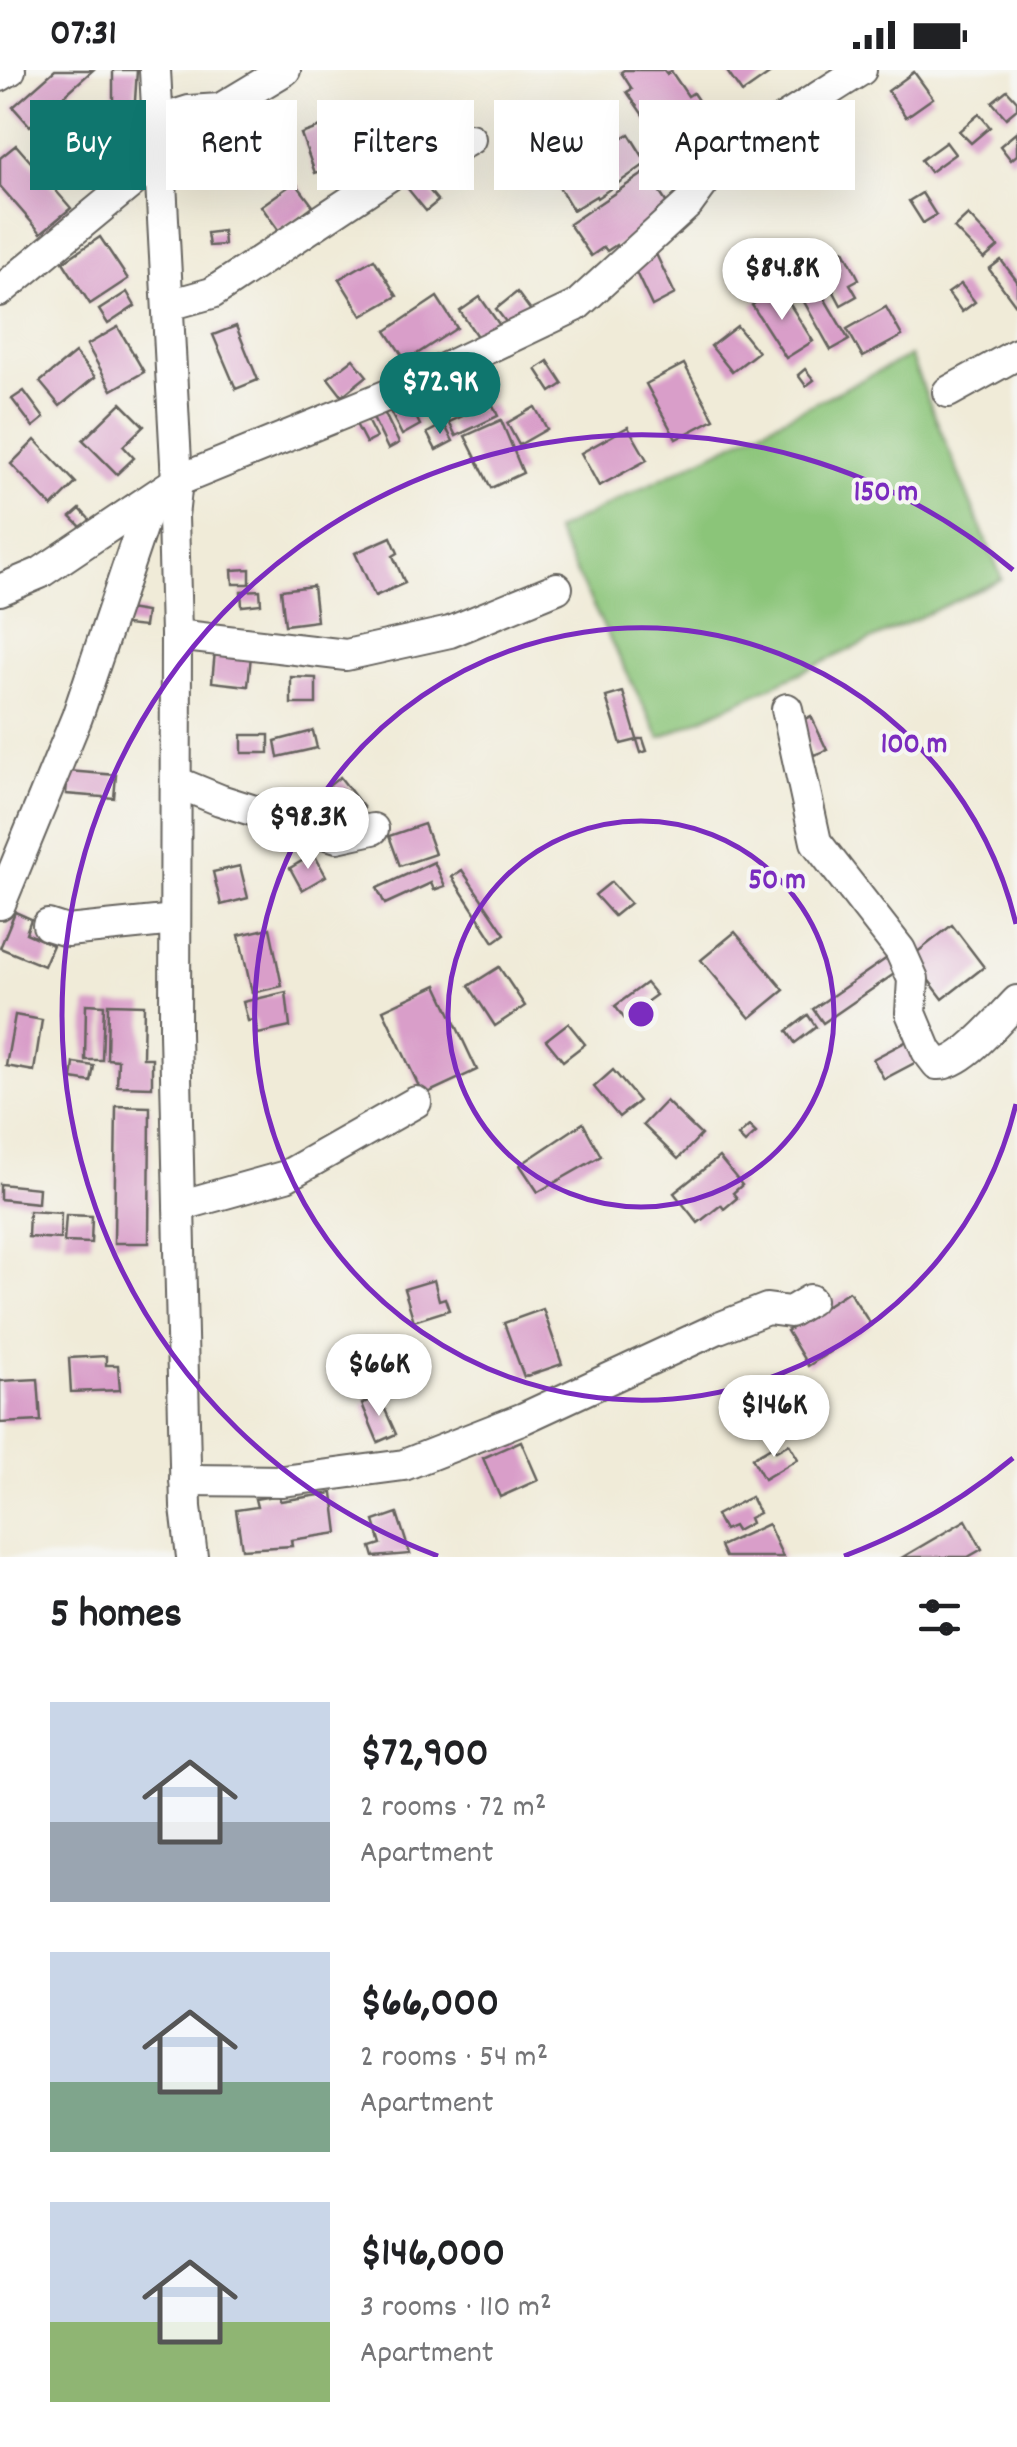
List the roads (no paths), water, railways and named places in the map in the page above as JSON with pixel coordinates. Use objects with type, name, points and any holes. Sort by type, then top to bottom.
[{"type":"street","points":[[0,76],[10,70]]},
{"type":"street","points":[[155,70],[177,481],[173,516],[175,920],[186,1480],[192,1557]]},
{"type":"street","points":[[157,121],[189,112],[220,110],[285,70]]},
{"type":"street","points":[[0,590],[40,573],[177,481],[393,393],[576,306],[688,204],[721,159],[861,70]]},
{"type":"street","points":[[0,291],[160,159]]},
{"type":"street","points":[[169,304],[212,293],[368,190]]},
{"type":"street","points":[[948,392],[1017,354]]},
{"type":"street","points":[[0,904],[77,717],[150,501]]},
{"type":"street","points":[[176,635],[346,655],[450,632],[557,588]]},
{"type":"street","points":[[787,709],[816,842],[900,950],[913,979],[911,1012],[927,1051],[938,1064],[947,1065],[1017,1001]]},
{"type":"street","points":[[176,782],[337,837],[373,829]]},
{"type":"street","points":[[48,924],[68,931],[175,920]]},
{"type":"street","points":[[179,1206],[286,1176],[416,1102]]},
{"type":"street","points":[[186,1480],[283,1481],[404,1464],[524,1418],[767,1309],[790,1312],[810,1300]]}]
